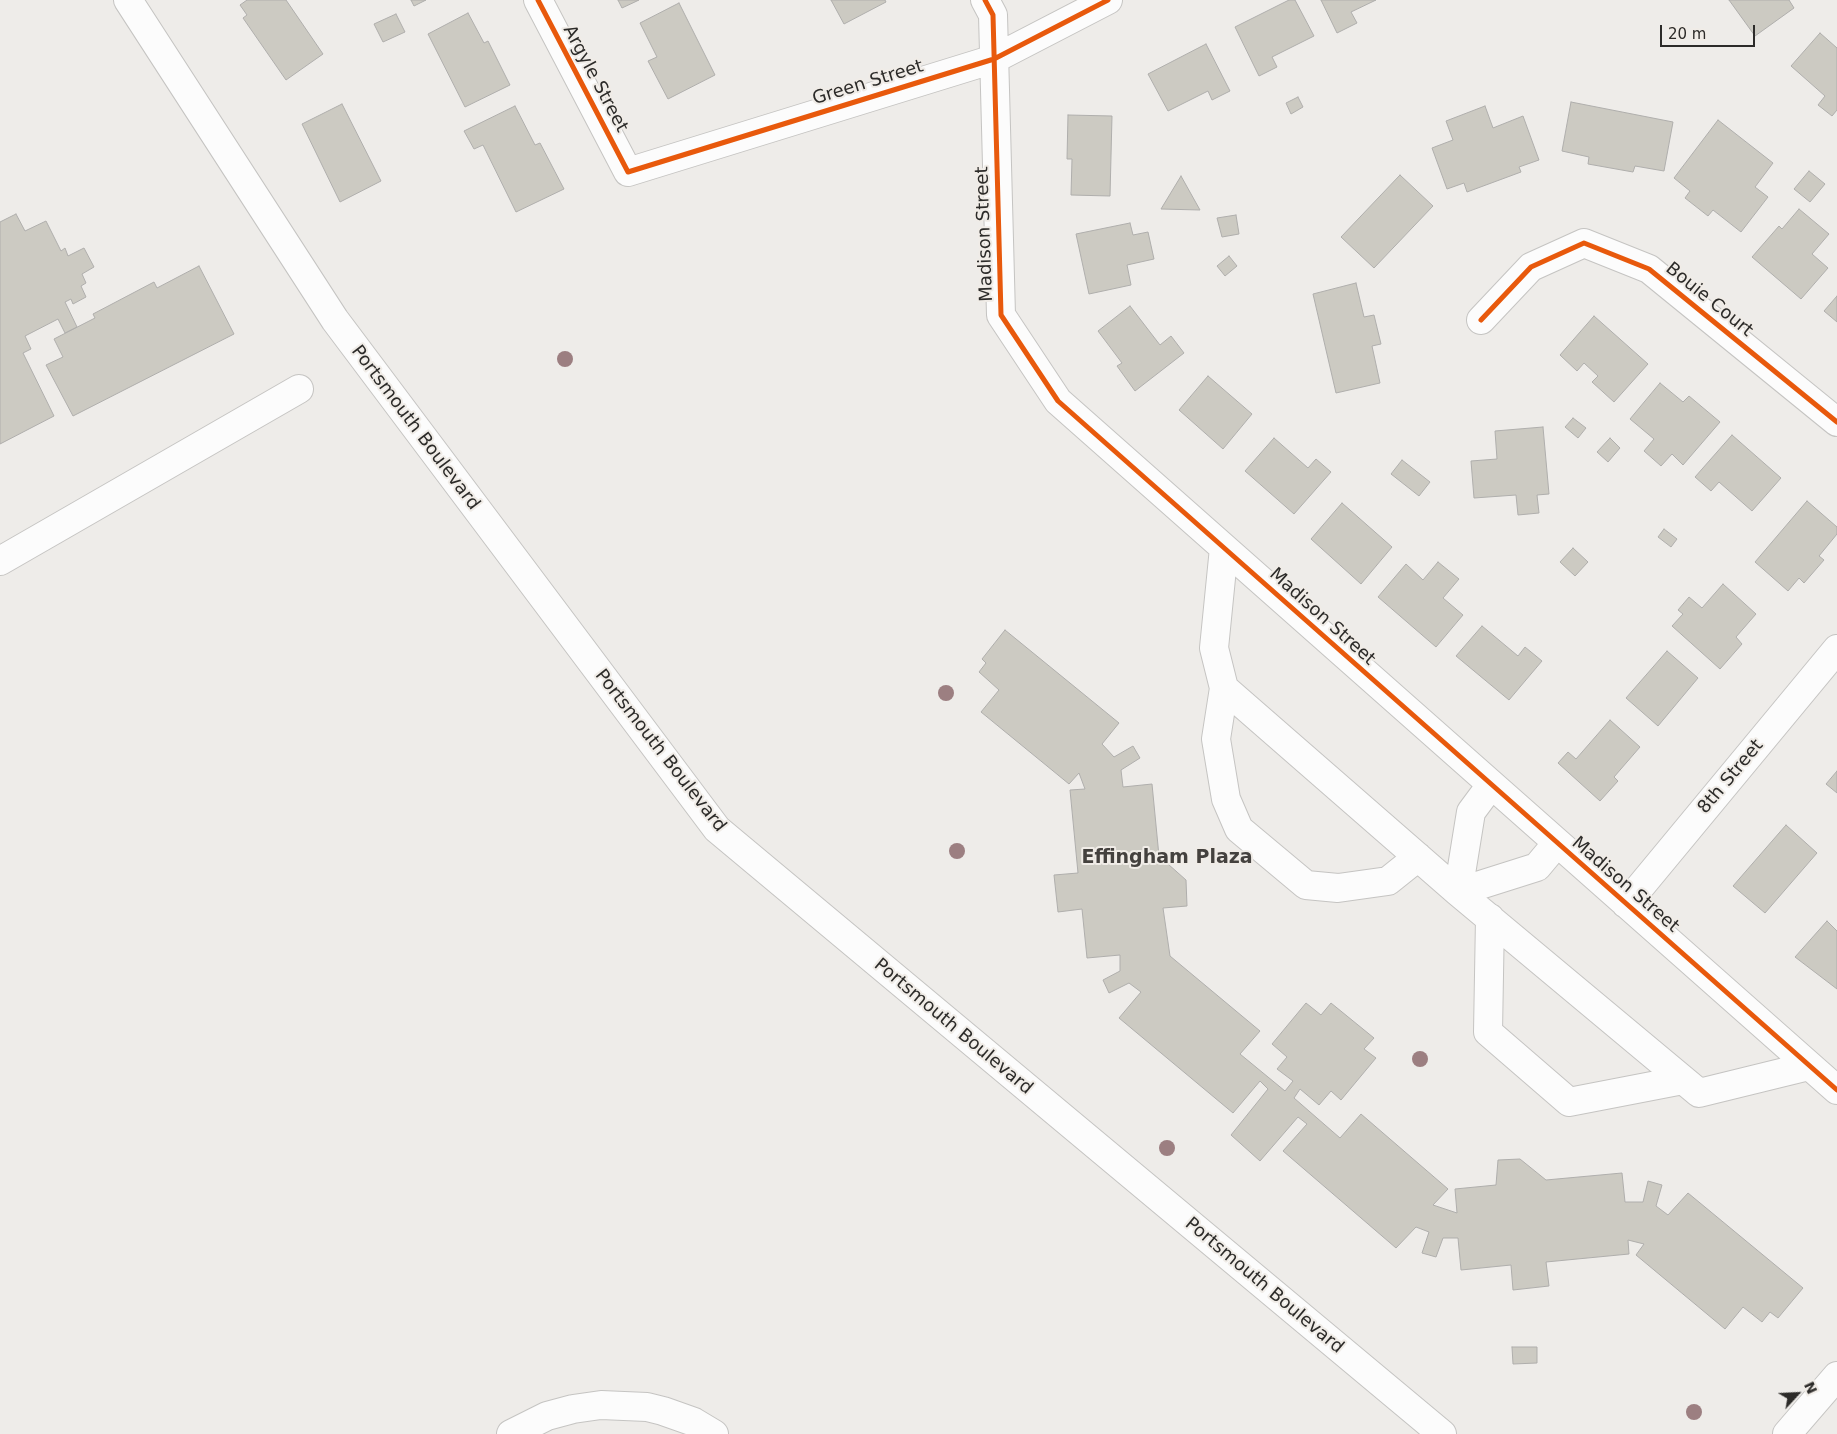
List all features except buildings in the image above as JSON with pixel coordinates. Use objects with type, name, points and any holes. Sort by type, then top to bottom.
[{"type":"street","name":"Portsmouth Boulevard","points":[[128,0],[335,320],[717,829],[1442,1434]]},
{"type":"street","name":"Argyle Street","points":[[538,0],[628,172]]},
{"type":"street","name":"Madison Street","points":[[985,0],[993,15],[1001,315],[1058,401],[1491,786],[1837,1090]]},
{"type":"street","name":"Green Street","points":[[628,172],[994,58],[1108,0]]},
{"type":"street","name":"Bouie Court","points":[[1481,320],[1531,267],[1584,243],[1649,269],[1837,422]]},
{"type":"street","points":[[0,561],[299,389]]},
{"type":"street","points":[[1224,548],[1214,648],[1224,688],[1216,739],[1226,800],[1239,829],[1306,885],[1338,888],[1388,881],[1418,857]]},
{"type":"street","name":"8th Street","points":[[1626,904],[1837,649]]},
{"type":"street","points":[[1224,688],[1458,892],[1699,1093],[1809,1066]]},
{"type":"street","points":[[1458,892],[1471,812],[1491,786]]},
{"type":"street","points":[[1458,892],[1537,867],[1557,843]]},
{"type":"street","points":[[1490,918],[1488,1032],[1569,1102],[1683,1080]]},
{"type":"street","points":[[1786,1434],[1837,1376]]},
{"type":"street","points":[[512,1434],[547,1416],[601,1405],[640,1407],[663,1411],[694,1422],[714,1434]]},
{"type":"cycle path","points":[[538,0],[628,172],[994,59],[1108,0]]},
{"type":"cycle path","points":[[985,0],[993,15],[1001,315],[1058,401],[1837,1090]]},
{"type":"cycle path","points":[[1481,320],[1531,267],[1584,243],[1649,269],[1837,422]]},
{"type":"district","name":"Effingham Plaza","points":[[1167,858]]}]
